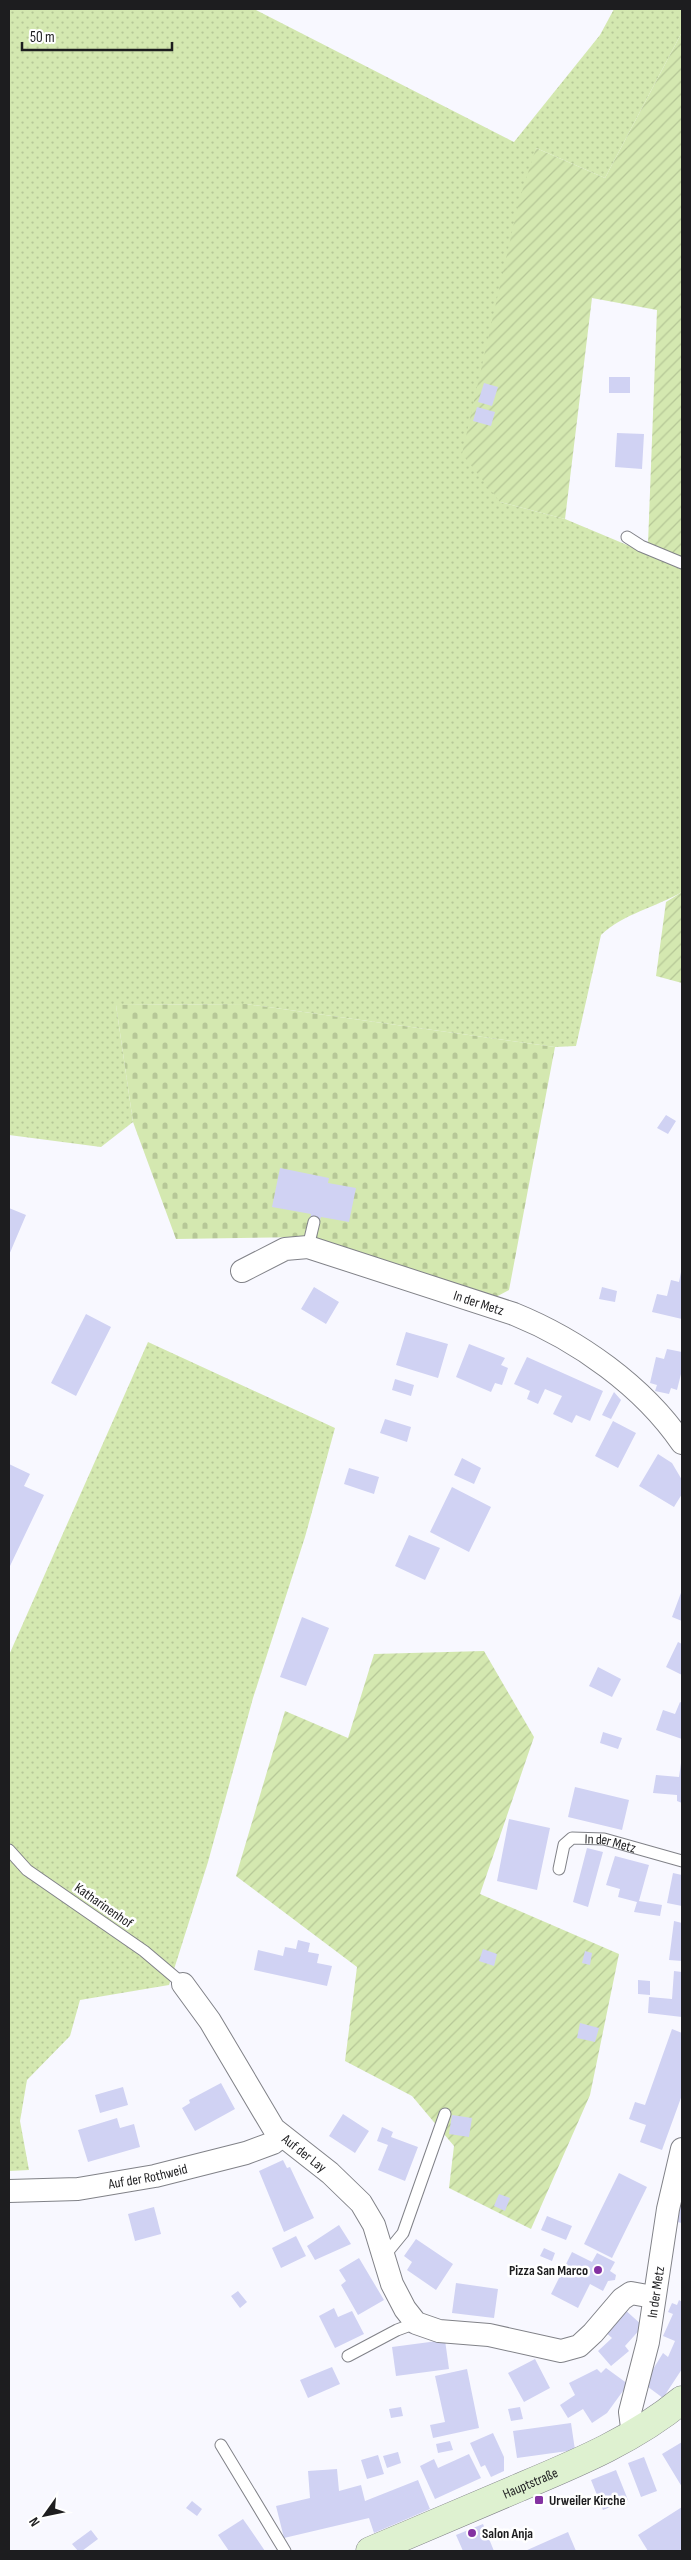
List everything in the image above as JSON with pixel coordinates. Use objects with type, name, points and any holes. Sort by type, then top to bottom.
[{"type":"main road","name":"Hauptstraße","points":[[370,2551],[564,2469],[632,2435],[664,2415],[682,2400]]},
{"type":"street","name":"In der Metz","points":[[242,1270],[285,1249],[308,1247],[506,1311],[540,1324],[605,1365],[680,1431]]},
{"type":"street","name":"Auf der Lay","points":[[183,1984],[210,2021],[265,2114],[282,2136],[330,2174],[361,2203],[374,2225],[385,2255],[392,2284],[405,2309],[416,2323]]},
{"type":"street","name":"Auf der Rothweid","points":[[9,2191],[78,2188],[155,2176],[246,2153],[273,2143],[282,2136]]},
{"type":"street","name":"In der Metz","points":[[632,2435],[630,2412],[648,2342],[671,2192],[682,2148]]},
{"type":"street","points":[[416,2323],[439,2330],[489,2335],[561,2351],[579,2346],[593,2333],[622,2299],[630,2293],[654,2297]]},
{"type":"lane","points":[[627,537],[641,546],[682,563]]},
{"type":"lane","points":[[308,1247],[314,1222]]},
{"type":"lane","name":"In der Metz","points":[[560,1869],[564,1845],[572,1838],[604,1839],[682,1861]]},
{"type":"lane","name":"Katharinenhof","points":[[9,1850],[27,1870],[144,1951],[183,1984]]},
{"type":"lane","points":[[385,2255],[404,2233],[445,2114]]},
{"type":"lane","points":[[348,2356],[397,2330],[416,2323]]},
{"type":"lane","points":[[221,2445],[285,2551]]},
{"type":"green space","points":[[9,9],[254,9],[514,142],[600,35],[614,9],[682,9],[682,32],[605,178],[536,148],[500,502],[565,519],[682,568],[682,892],[629,916],[601,935],[576,1046],[555,1047],[246,1004],[116,1005],[133,1122],[101,1147],[9,1135]]},
{"type":"green space","points":[[682,32],[682,557],[648,544],[657,310],[592,298],[565,519],[500,502],[462,454],[519,201],[536,148],[605,178]]},
{"type":"green space","points":[[682,892],[682,983],[656,976],[666,902]]},
{"type":"green space","points":[[246,1004],[555,1047],[509,1290],[494,1298],[307,1237],[176,1239],[133,1122],[116,1005]]},
{"type":"green space","points":[[148,1342],[335,1428],[305,1537],[253,1698],[208,1862],[169,1985],[80,2000],[70,2036],[27,2080],[20,2121],[29,2170],[9,2171],[9,1655]]},
{"type":"green space","points":[[484,1651],[534,1737],[480,1894],[619,1954],[590,2095],[531,2229],[449,2188],[454,2146],[412,2096],[345,2061],[357,1967],[236,1876],[285,1711],[348,1738],[374,1654]]},
{"type":"building","points":[[609,377],[630,377],[630,393],[609,393]]},
{"type":"building","points":[[484,383],[498,387],[492,406],[478,402]]},
{"type":"building","points":[[477,407],[495,412],[491,426],[473,421]]},
{"type":"building","points":[[617,433],[644,434],[642,469],[615,467]]},
{"type":"building","points":[[666,1115],[676,1121],[668,1134],[657,1128]]},
{"type":"building","points":[[280,1168],[329,1178],[328,1183],[356,1188],[349,1222],[321,1217],[320,1220],[310,1219],[311,1214],[272,1207]]},
{"type":"building","points":[[9,1208],[26,1215],[9,1255]]},
{"type":"building","points":[[681,1272],[682,1319],[652,1312],[657,1294],[667,1296],[671,1280],[679,1282]]},
{"type":"building","points":[[314,1287],[339,1302],[326,1324],[301,1309]]},
{"type":"building","points":[[602,1287],[617,1291],[615,1302],[599,1299]]},
{"type":"building","points":[[86,1314],[111,1327],[76,1396],[51,1383]]},
{"type":"building","points":[[406,1332],[448,1344],[438,1378],[396,1365]]},
{"type":"building","points":[[469,1344],[505,1358],[501,1365],[508,1368],[502,1385],[495,1383],[491,1392],[456,1377]]},
{"type":"building","points":[[667,1349],[682,1352],[682,1370],[677,1390],[671,1388],[669,1394],[655,1391],[657,1385],[650,1383],[656,1357],[664,1359]]},
{"type":"building","points":[[527,1357],[603,1391],[590,1421],[576,1415],[572,1423],[553,1414],[562,1396],[545,1389],[538,1404],[527,1399],[530,1391],[514,1384]]},
{"type":"building","points":[[395,1379],[414,1385],[411,1396],[392,1390]]},
{"type":"building","points":[[614,1392],[621,1400],[611,1419],[602,1415]]},
{"type":"building","points":[[385,1419],[411,1427],[407,1442],[380,1433]]},
{"type":"building","points":[[613,1421],[636,1433],[618,1468],[595,1456]]},
{"type":"building","points":[[658,1454],[672,1463],[682,1480],[682,1494],[674,1507],[639,1486]]},
{"type":"building","points":[[462,1458],[481,1468],[474,1484],[454,1475]]},
{"type":"building","points":[[9,1464],[30,1474],[24,1486],[44,1495],[10,1566]]},
{"type":"building","points":[[349,1468],[379,1477],[374,1494],[344,1484]]},
{"type":"building","points":[[452,1487],[491,1507],[469,1552],[430,1532]]},
{"type":"building","points":[[409,1535],[440,1548],[425,1580],[395,1566]]},
{"type":"building","points":[[682,1590],[682,1621],[672,1617]]},
{"type":"building","points":[[302,1617],[329,1628],[306,1686],[280,1677]]},
{"type":"building","points":[[678,1642],[682,1644],[682,1675],[666,1667]]},
{"type":"building","points":[[598,1667],[621,1679],[612,1697],[589,1686]]},
{"type":"building","points":[[680,1702],[682,1703],[682,1739],[656,1730],[663,1710],[675,1714]]},
{"type":"building","points":[[603,1732],[622,1738],[618,1749],[600,1743]]},
{"type":"building","points":[[681,1763],[682,1803],[677,1801],[677,1795],[653,1793],[656,1775],[679,1777]]},
{"type":"building","points":[[575,1787],[629,1800],[622,1830],[568,1817]]},
{"type":"building","points":[[509,1819],[550,1828],[537,1890],[497,1881]]},
{"type":"building","points":[[587,1848],[603,1852],[588,1907],[573,1902]]},
{"type":"building","points":[[615,1856],[649,1865],[639,1901],[662,1905],[660,1916],[634,1912],[637,1902],[618,1897],[620,1889],[606,1885]]},
{"type":"building","points":[[673,1873],[682,1875],[682,1906],[667,1903]]},
{"type":"building","points":[[674,1921],[682,1923],[682,1961],[669,1960]]},
{"type":"building","points":[[298,1940],[310,1943],[308,1952],[319,1954],[317,1963],[332,1966],[327,1986],[254,1970],[258,1950],[283,1956],[285,1947],[296,1949]]},
{"type":"building","points":[[483,1949],[497,1954],[494,1966],[479,1961]]},
{"type":"building","points":[[585,1951],[592,1953],[590,1965],[582,1963]]},
{"type":"building","points":[[674,1971],[682,1972],[682,2017],[648,2013],[649,1997],[672,1999]]},
{"type":"building","points":[[638,1980],[650,1981],[650,1995],[638,1994]]},
{"type":"building","points":[[580,2023],[599,2028],[595,2042],[577,2038]]},
{"type":"building","points":[[672,2029],[682,2033],[682,2095],[662,2150],[640,2142],[646,2125],[629,2119],[635,2102],[645,2105]]},
{"type":"building","points":[[221,2083],[235,2109],[195,2131],[182,2108],[190,2103],[189,2100]]},
{"type":"building","points":[[123,2087],[128,2105],[100,2113],[95,2095]]},
{"type":"building","points":[[343,2114],[369,2131],[355,2153],[329,2136]]},
{"type":"building","points":[[452,2115],[472,2118],[469,2137],[449,2134]]},
{"type":"building","points":[[117,2118],[120,2128],[134,2124],[140,2147],[88,2162],[78,2130]]},
{"type":"building","points":[[382,2127],[393,2132],[391,2137],[418,2147],[405,2181],[378,2170],[388,2145],[377,2141]]},
{"type":"building","points":[[283,2160],[287,2168],[290,2167],[314,2218],[284,2232],[259,2171]]},
{"type":"building","points":[[619,2173],[647,2187],[612,2258],[584,2244]]},
{"type":"building","points":[[682,2192],[682,2223],[677,2222]]},
{"type":"building","points":[[499,2194],[510,2198],[505,2211],[494,2206]]},
{"type":"building","points":[[154,2207],[161,2234],[135,2241],[128,2214]]},
{"type":"building","points":[[547,2216],[572,2226],[566,2240],[541,2230]]},
{"type":"building","points":[[339,2225],[351,2244],[315,2260],[307,2246]]},
{"type":"building","points":[[296,2236],[306,2256],[281,2268],[272,2248]]},
{"type":"building","points":[[416,2239],[453,2264],[436,2290],[407,2270],[412,2262],[404,2256]]},
{"type":"building","points":[[544,2248],[555,2253],[552,2261],[540,2256]]},
{"type":"building","points":[[572,2252],[592,2262],[597,2253],[615,2262],[610,2271],[616,2275],[615,2280],[608,2281],[603,2291],[590,2284],[578,2308],[551,2294]]},
{"type":"building","points":[[359,2258],[384,2300],[358,2315],[341,2285],[346,2281],[339,2270]]},
{"type":"building","points":[[456,2283],[498,2289],[494,2318],[452,2313]]},
{"type":"building","points":[[238,2291],[247,2302],[240,2308],[231,2296]]},
{"type":"building","points":[[679,2300],[682,2302],[682,2369],[663,2398],[644,2384],[663,2353],[668,2357],[675,2341],[663,2336],[673,2314],[668,2312],[672,2303],[677,2305]]},
{"type":"building","points":[[334,2308],[338,2317],[352,2311],[364,2334],[335,2348],[319,2316]]},
{"type":"building","points":[[623,2308],[643,2326],[625,2346],[629,2351],[611,2366],[598,2351],[612,2338],[603,2330]]},
{"type":"building","points":[[445,2340],[449,2369],[396,2376],[392,2347]]},
{"type":"building","points":[[535,2359],[550,2388],[524,2402],[508,2373]]},
{"type":"building","points":[[332,2367],[340,2384],[308,2398],[300,2380]]},
{"type":"building","points":[[606,2368],[628,2384],[607,2413],[592,2423],[583,2409],[568,2418],[560,2405],[575,2395],[569,2383],[597,2369],[601,2373]]},
{"type":"building","points":[[467,2369],[479,2428],[433,2438],[430,2425],[445,2422],[435,2376]]},
{"type":"building","points":[[401,2407],[403,2416],[391,2418],[389,2409]]},
{"type":"building","points":[[520,2407],[523,2419],[511,2421],[508,2409]]},
{"type":"building","points":[[571,2423],[575,2450],[517,2458],[513,2431]]},
{"type":"building","points":[[493,2433],[504,2457],[504,2471],[491,2477],[485,2465],[481,2467],[470,2443]]},
{"type":"building","points":[[450,2441],[453,2450],[438,2453],[436,2444]]},
{"type":"building","points":[[682,2442],[682,2487],[662,2454]]},
{"type":"building","points":[[398,2452],[401,2463],[387,2468],[383,2456]]},
{"type":"building","points":[[469,2454],[481,2478],[435,2499],[420,2466],[434,2459],[438,2468]]},
{"type":"building","points":[[378,2455],[384,2474],[367,2479],[361,2460]]},
{"type":"building","points":[[644,2457],[657,2491],[641,2497],[628,2463]]},
{"type":"building","points":[[337,2469],[339,2491],[361,2485],[365,2501],[418,2480],[430,2509],[374,2533],[369,2518],[284,2538],[276,2506],[310,2498],[308,2471]]},
{"type":"building","points":[[616,2470],[628,2500],[603,2510],[591,2480]]},
{"type":"building","points":[[192,2501],[202,2509],[197,2516],[186,2508]]},
{"type":"building","points":[[682,2507],[682,2551],[648,2551],[638,2535]]},
{"type":"building","points":[[243,2519],[265,2551],[229,2551],[218,2535]]},
{"type":"building","points":[[483,2524],[494,2551],[463,2551],[456,2535]]},
{"type":"building","points":[[91,2530],[98,2539],[82,2551],[78,2551],[72,2544]]},
{"type":"building","points":[[568,2532],[576,2551],[525,2551],[552,2539]]},
{"type":"place","name":"Pizza San Marco","points":[[598,2270]]},
{"type":"place","name":"Urweiler Kirche","points":[[539,2500]]},
{"type":"place","name":"Salon Anja","points":[[472,2533]]}]
